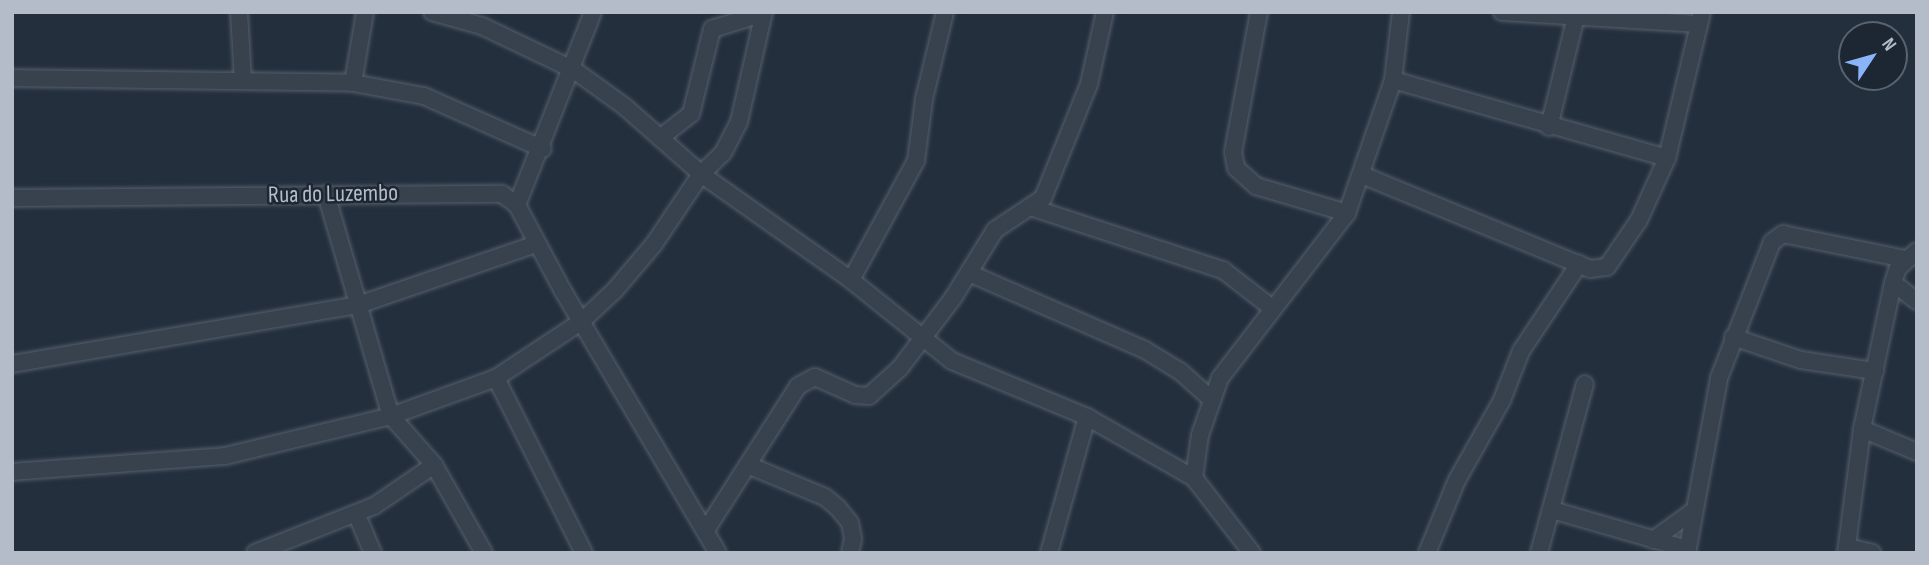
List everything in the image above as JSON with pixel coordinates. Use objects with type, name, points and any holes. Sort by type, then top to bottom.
[{"type":"street","points":[[239,12],[243,81]]},
{"type":"street","points":[[353,83],[365,12]]},
{"type":"street","points":[[432,12],[485,19],[574,71],[660,138],[701,174],[851,280],[921,339],[952,361],[1087,417],[1194,478],[1252,553]]},
{"type":"street","points":[[593,12],[574,71],[517,205],[536,244],[718,553]]},
{"type":"street","points":[[851,280],[916,161],[924,99],[945,12]]},
{"type":"street","points":[[706,530],[806,379],[815,377],[855,395],[869,396],[900,368],[969,273],[995,230],[1030,207],[1051,188],[1089,84],[1105,12]]},
{"type":"street","points":[[1259,12],[1233,152],[1236,168],[1256,186],[1347,213]]},
{"type":"street","points":[[1194,478],[1211,400],[1220,378],[1347,213],[1393,80],[1401,12]]},
{"type":"street","points":[[1362,175],[1590,269],[1613,263],[1639,220],[1667,158],[1700,18],[1502,12]]},
{"type":"street","points":[[660,138],[691,114],[712,29],[764,13]]},
{"type":"street","points":[[12,472],[225,456],[391,416],[496,378],[582,321],[637,268],[701,174],[723,153],[739,121],[764,13]]},
{"type":"street","points":[[1549,127],[1577,15]]},
{"type":"street","points":[[12,78],[353,83],[424,96],[543,149]]},
{"type":"street","points":[[1393,80],[1549,127],[1667,158]]},
{"type":"street","points":[[326,194],[391,416],[433,465],[484,553]]},
{"type":"street","name":"Rua do Luzembo","points":[[12,198],[502,194],[517,205]]},
{"type":"street","points":[[1030,207],[1223,270],[1272,308]]},
{"type":"street","points":[[1552,510],[1687,551],[1692,512],[1719,378],[1733,337],[1776,237],[1783,233],[1911,255],[1893,283],[1862,429],[1846,550],[1872,553]]},
{"type":"street","points":[[12,364],[358,305],[536,244]]},
{"type":"street","points":[[1427,553],[1457,480],[1502,400],[1521,351],[1578,264]]},
{"type":"street","points":[[969,273],[1145,350],[1181,372],[1211,400]]},
{"type":"street","points":[[1893,283],[1917,301]]},
{"type":"street","points":[[1733,337],[1801,360],[1875,371]]},
{"type":"street","points":[[496,378],[584,553]]},
{"type":"street","points":[[1539,553],[1585,384]]},
{"type":"street","points":[[1049,553],[1087,417]]},
{"type":"street","points":[[1862,429],[1917,452]]},
{"type":"street","points":[[255,553],[356,513],[433,465]]},
{"type":"street","points":[[750,466],[825,497],[838,508],[850,523],[853,539],[850,553]]},
{"type":"street","points":[[1653,540],[1692,512]]},
{"type":"street","points":[[356,513],[373,553]]}]
